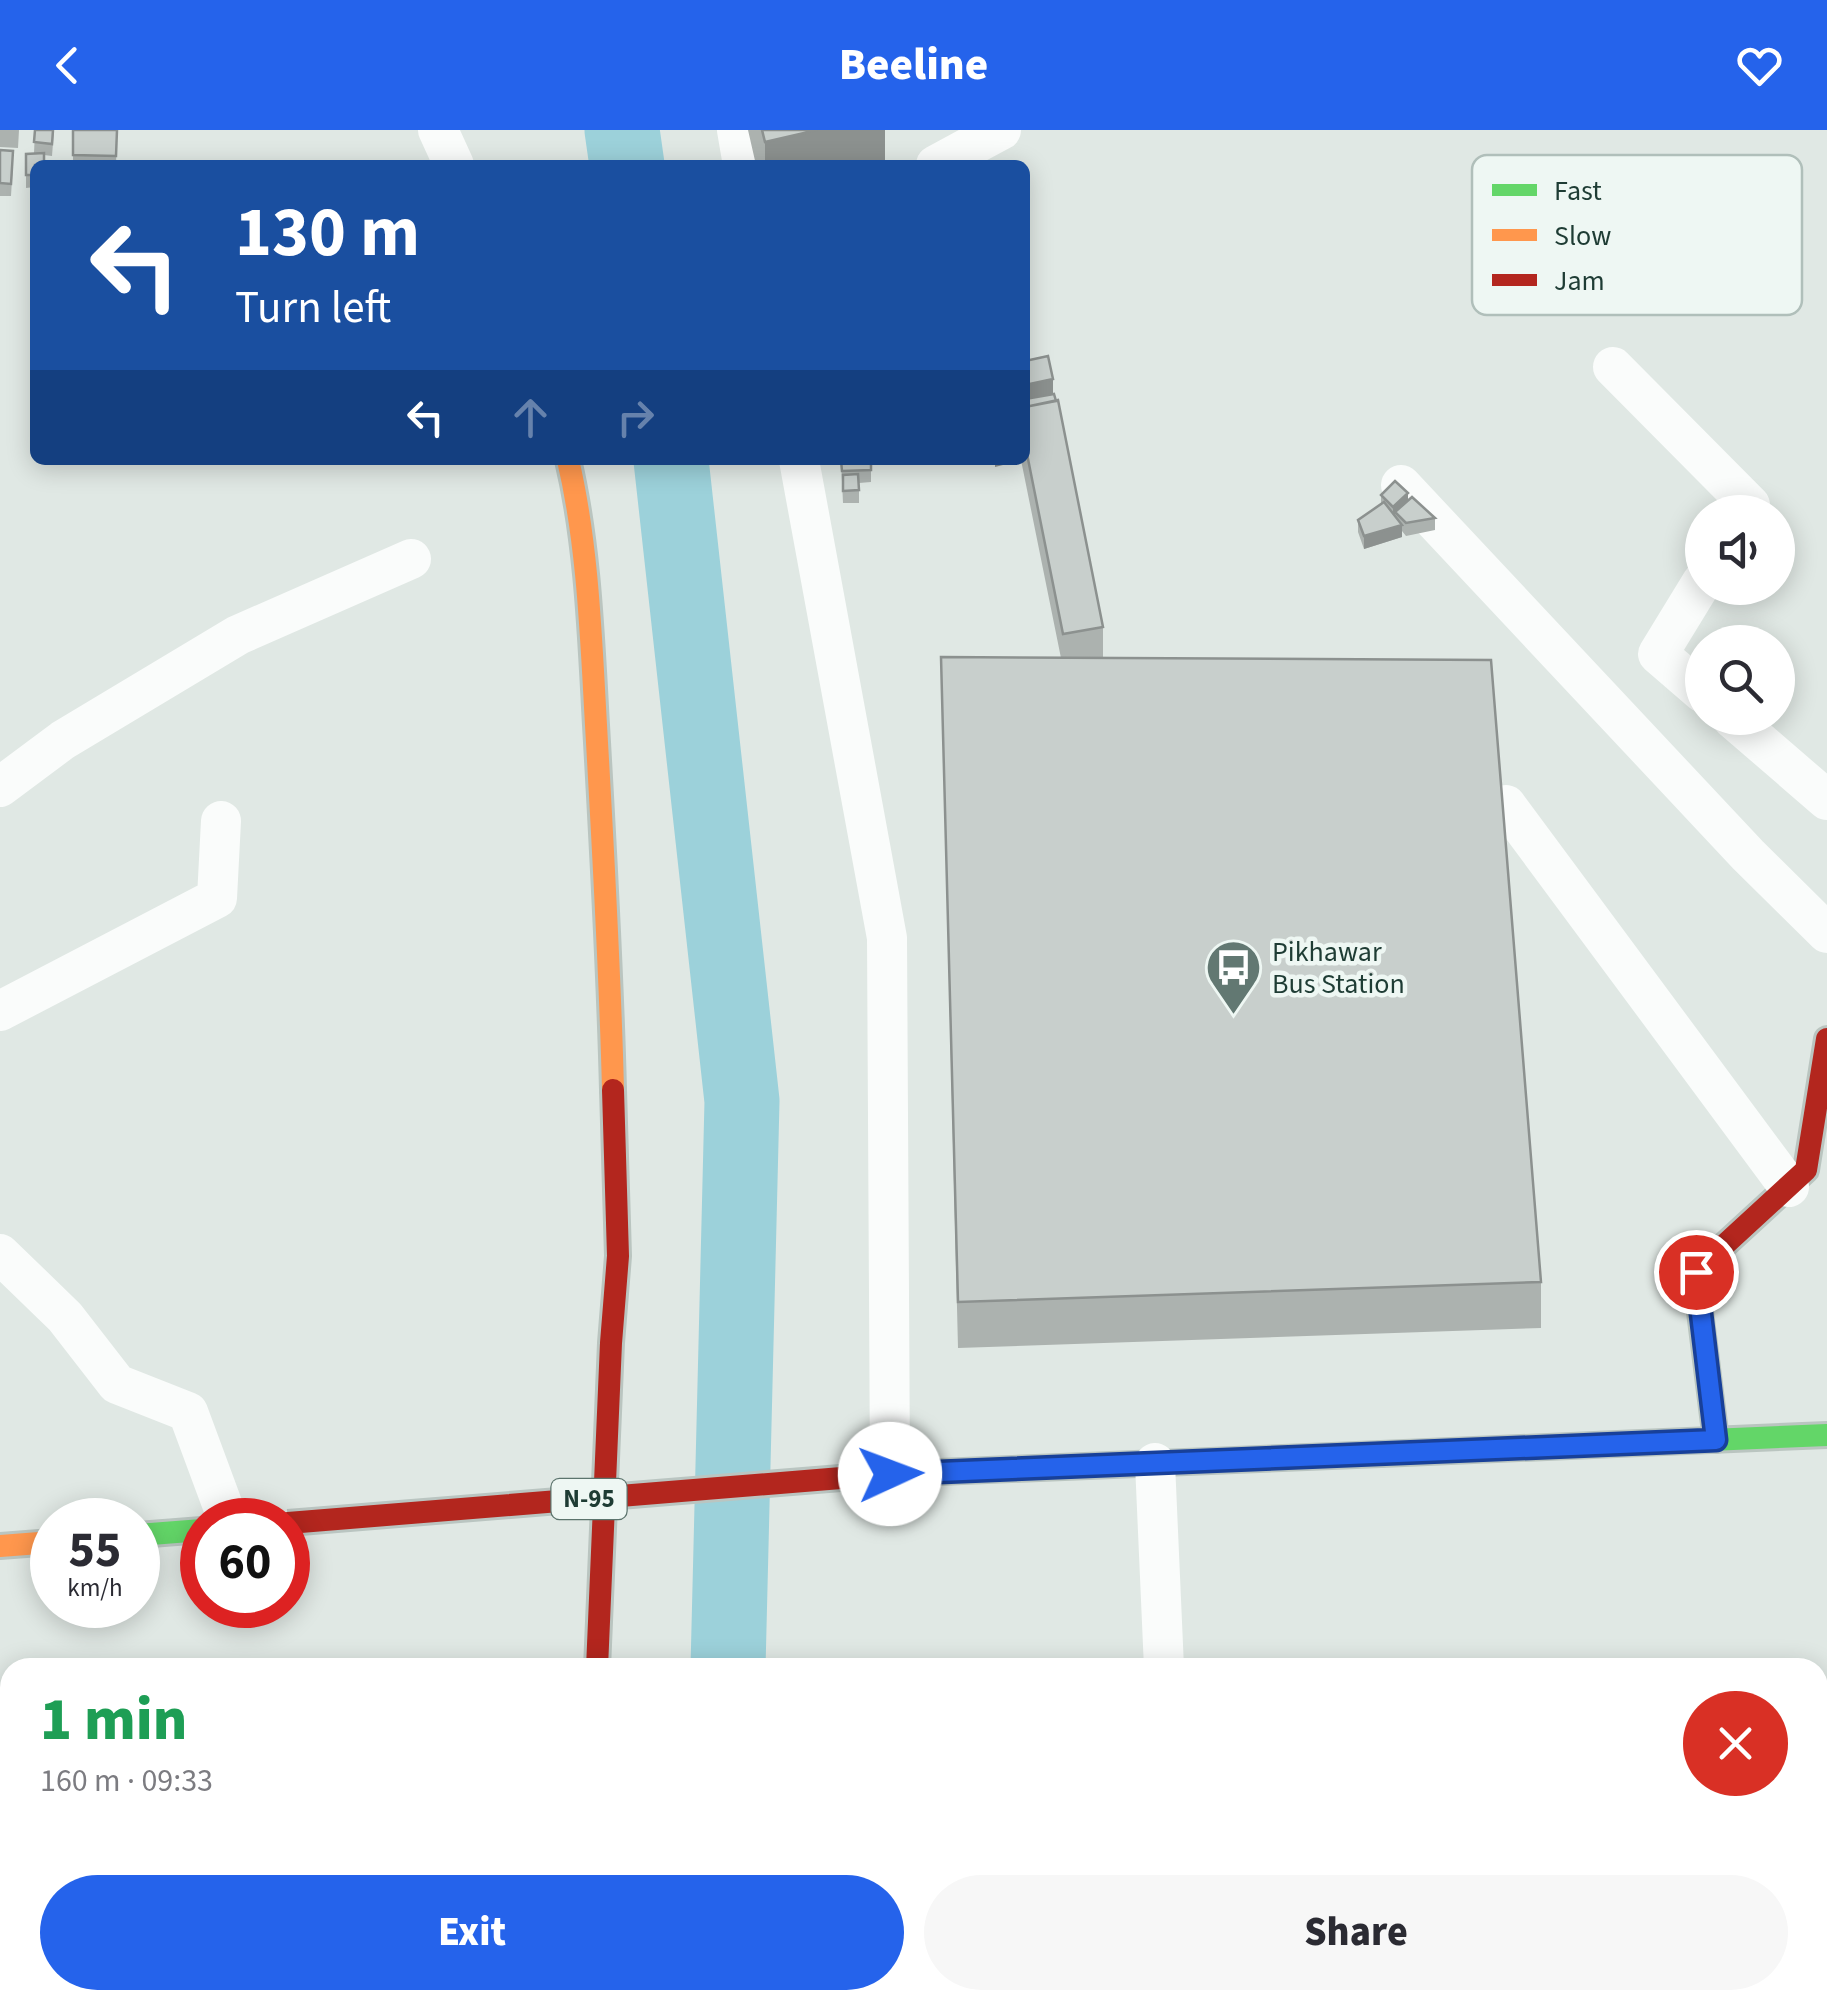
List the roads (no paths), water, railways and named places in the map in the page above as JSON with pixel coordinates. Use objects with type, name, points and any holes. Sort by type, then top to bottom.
[{"type":"main road","points":[[569,465],[576,494],[592,660],[610,963],[618,1256],[610,1343],[598,1658]]},
{"type":"main road","points":[[1716,1440],[1696,1272],[1808,1172],[1827,1039]]},
{"type":"main road","name":"N-95","points":[[310,1521],[890,1474],[1827,1435]]},
{"type":"main road","points":[[0,1546],[30,1544]]},
{"type":"street","points":[[438,130],[452,160]]},
{"type":"street","points":[[736,130],[742,160]]},
{"type":"street","points":[[945,160],[1001,130]]},
{"type":"street","points":[[1614,367],[1740,495]]},
{"type":"street","points":[[800,465],[887,938],[890,1474]]},
{"type":"street","points":[[1401,485],[1748,855],[1827,933]]},
{"type":"street","points":[[0,787],[63,740],[238,635],[412,558]]},
{"type":"street","points":[[1685,677],[1658,654],[1688,605]]},
{"type":"street","points":[[1752,735],[1827,800]]},
{"type":"street","points":[[1506,806],[1808,1172]]},
{"type":"street","points":[[0,1011],[216,898],[221,821]]},
{"type":"street","points":[[0,1254],[65,1316],[117,1384],[188,1412],[220,1498]]},
{"type":"street","points":[[1155,1463],[1164,1658]]},
{"type":"waterway","points":[[622,130],[626,160]]},
{"type":"waterway","points":[[672,465],[742,1101],[728,1658]]},
{"type":"place","name":"Pikhawar Bus Station","points":[[1233,1017]]}]
